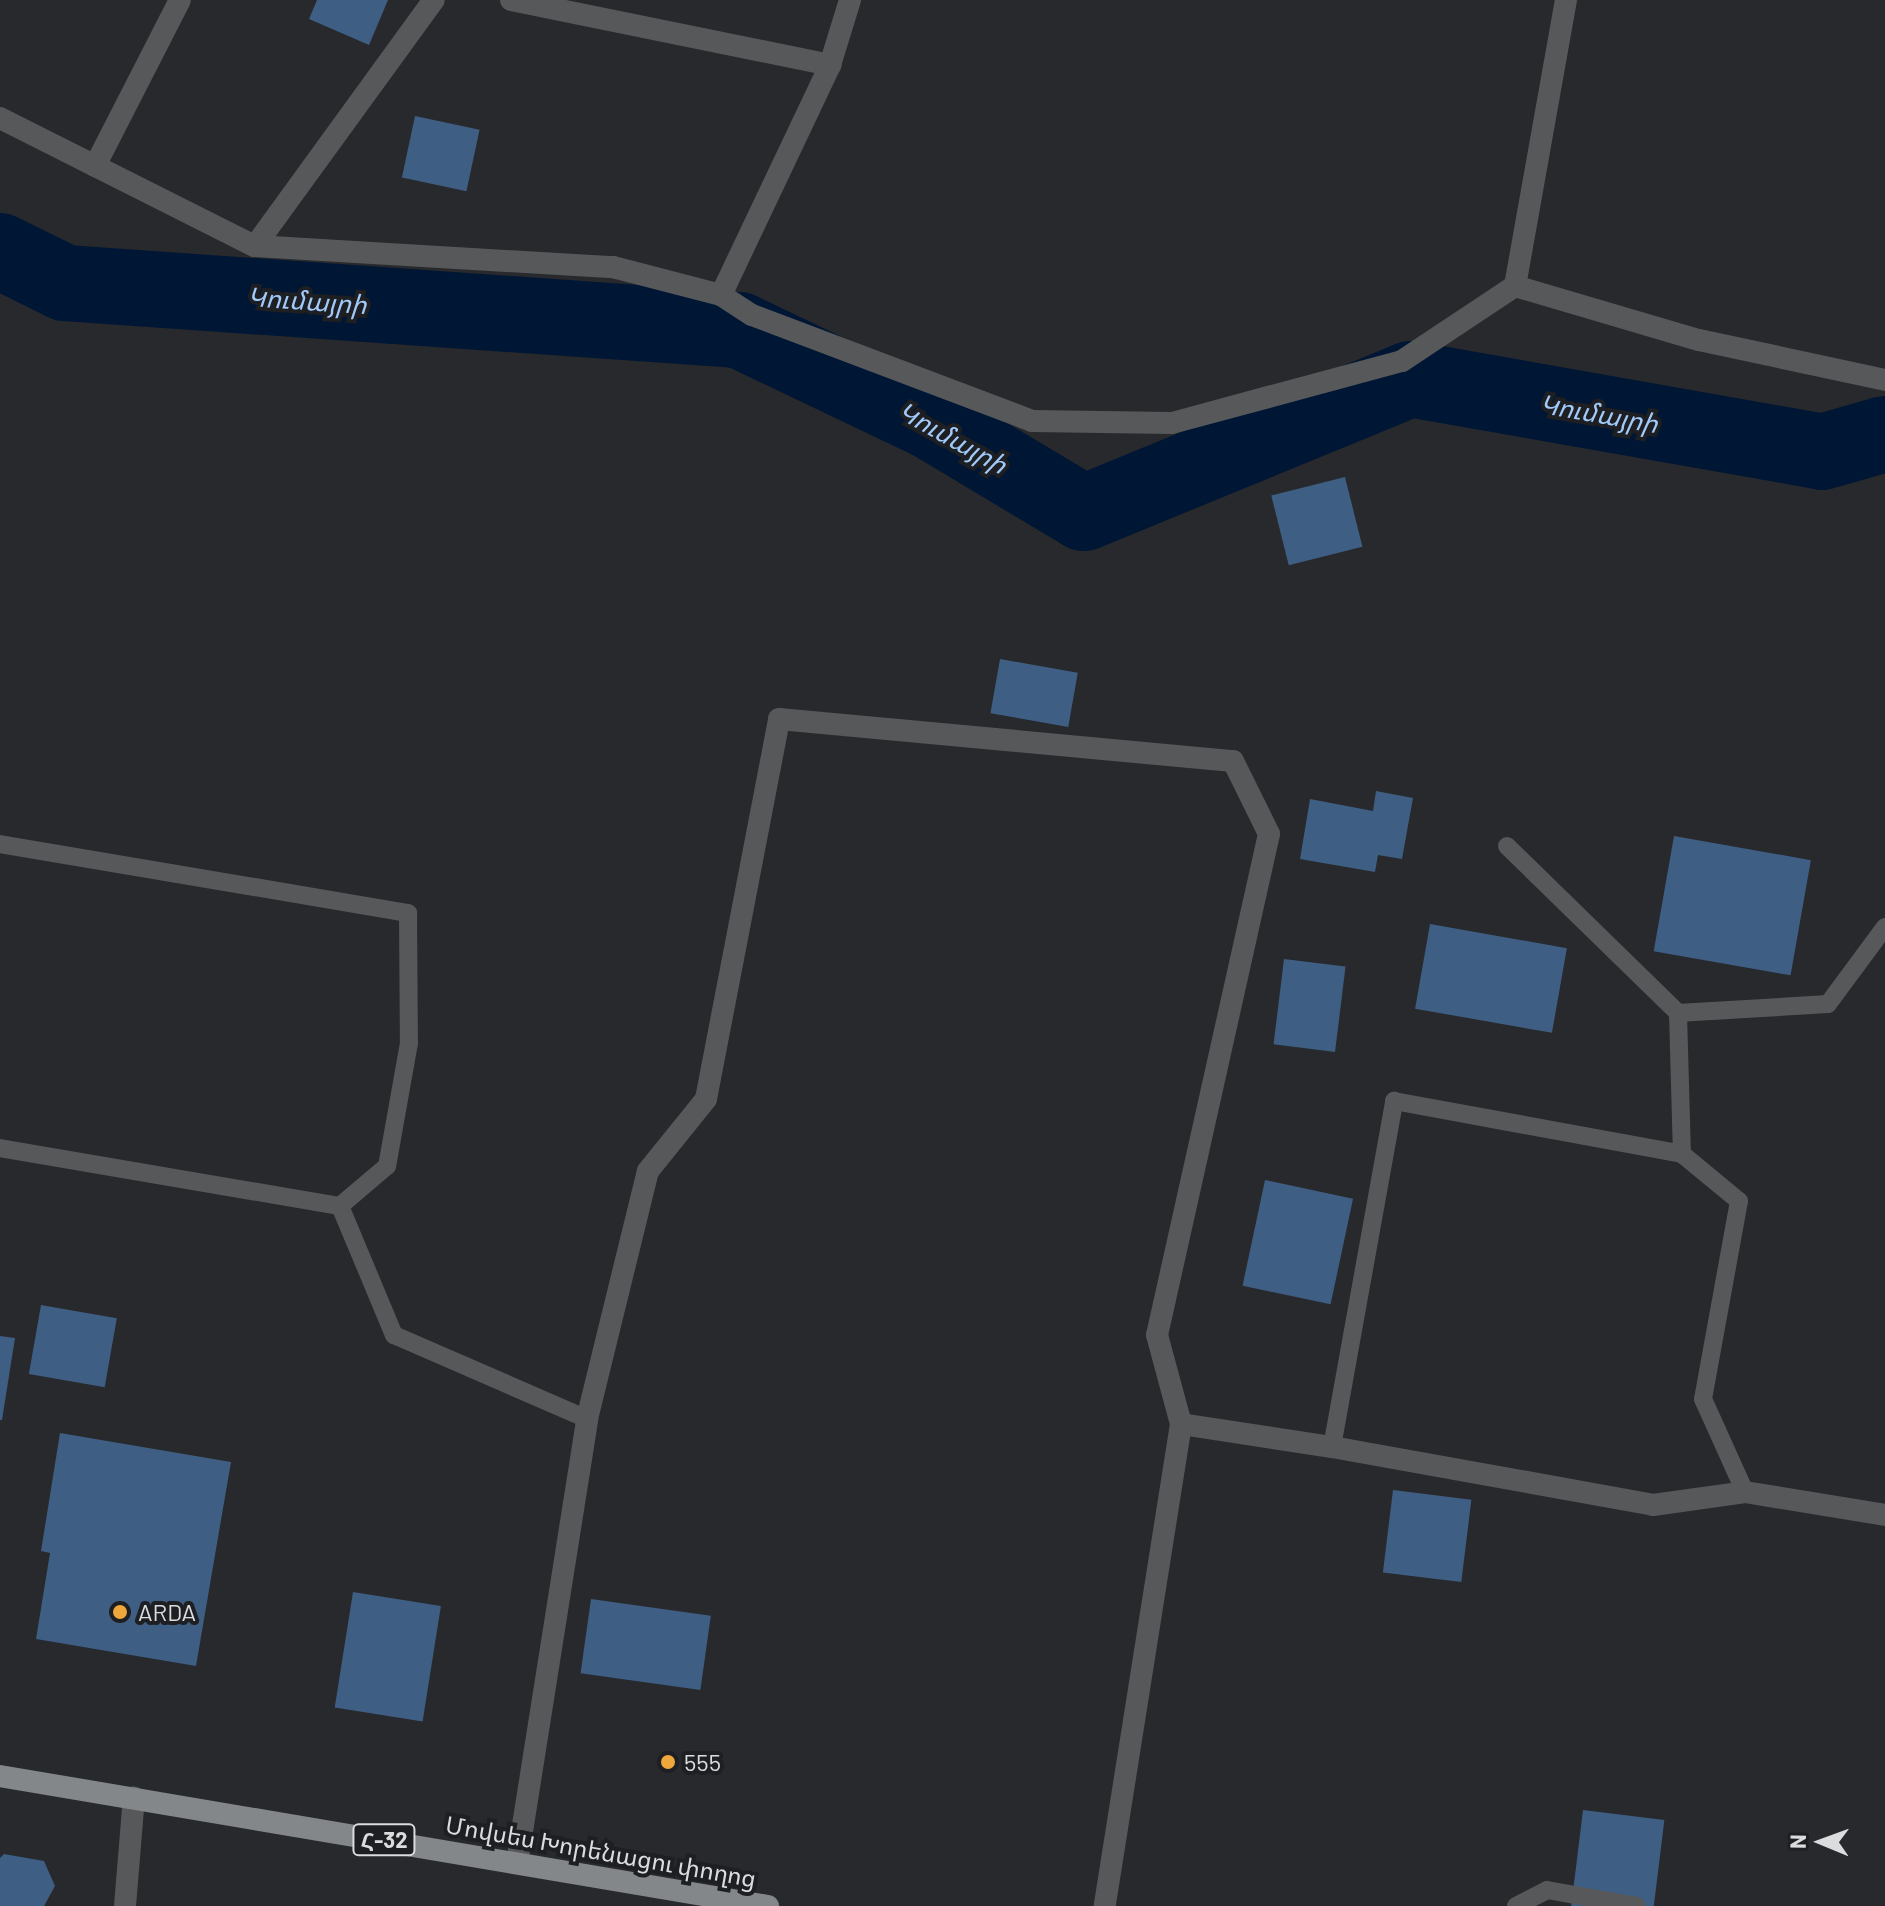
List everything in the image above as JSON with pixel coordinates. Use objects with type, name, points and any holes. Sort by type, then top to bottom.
[{"type":"main road","name":"Մովսես Խորենացու փողոց","points":[[0,1776],[768,1906]]},
{"type":"street","points":[[95,166],[180,0]]},
{"type":"street","points":[[255,246],[434,0]]},
{"type":"street","points":[[511,0],[830,65]]},
{"type":"street","points":[[721,295],[830,65],[850,0]]},
{"type":"street","points":[[0,118],[255,246],[613,267],[721,295],[752,315],[1032,421],[1172,423],[1402,361],[1515,286],[1566,0]]},
{"type":"street","points":[[1515,286],[1699,340],[1885,380]]},
{"type":"street","points":[[517,1863],[587,1419],[648,1171],[706,1099],[779,719],[1233,761],[1269,834],[1157,1335],[1181,1424],[1105,1906]]},
{"type":"street","points":[[1181,1424],[1332,1447],[1653,1505],[1745,1492],[1885,1515]]},
{"type":"street","points":[[125,1906],[134,1797]]},
{"type":"lane","points":[[0,844],[408,913],[409,1043],[387,1166],[340,1206]]},
{"type":"lane","points":[[1507,846],[1678,1013],[1682,1154]]},
{"type":"lane","points":[[1678,1013],[1828,1004],[1885,927]]},
{"type":"lane","points":[[1332,1447],[1394,1101],[1682,1154],[1739,1201],[1703,1399],[1745,1492]]},
{"type":"lane","points":[[0,1148],[340,1206]]},
{"type":"lane","points":[[340,1206],[394,1335],[587,1419]]},
{"type":"lane","points":[[1516,1906],[1547,1890],[1637,1906]]},
{"type":"building","points":[[317,0],[388,0],[369,45],[309,19]]},
{"type":"building","points":[[415,116],[480,130],[466,191],[402,178]]},
{"type":"building","points":[[1345,477],[1362,547],[1289,565],[1271,495]]},
{"type":"building","points":[[1000,659],[1078,673],[1068,727],[990,713]]},
{"type":"building","points":[[1376,791],[1413,798],[1402,859],[1378,855],[1375,872],[1300,859],[1310,799],[1373,811]]},
{"type":"building","points":[[1674,836],[1811,860],[1791,975],[1654,951]]},
{"type":"building","points":[[1430,924],[1567,948],[1552,1033],[1415,1009]]},
{"type":"building","points":[[1284,959],[1346,967],[1335,1052],[1274,1044]]},
{"type":"building","points":[[1265,1180],[1353,1199],[1331,1304],[1243,1286]]},
{"type":"building","points":[[41,1305],[117,1318],[105,1387],[29,1374]]},
{"type":"building","points":[[0,1336],[15,1338],[2,1420],[0,1420]]},
{"type":"building","points":[[60,1433],[231,1462],[196,1666],[36,1639],[50,1553],[41,1551]]},
{"type":"building","points":[[1393,1490],[1471,1500],[1461,1582],[1383,1572]]},
{"type":"building","points":[[353,1592],[441,1606],[423,1721],[335,1708]]},
{"type":"building","points":[[591,1599],[711,1616],[700,1690],[581,1673]]},
{"type":"building","points":[[1583,1810],[1664,1820],[1654,1906],[1571,1906]]},
{"type":"building","points":[[4,1854],[44,1861],[55,1886],[44,1906],[0,1906],[0,1858]]},
{"type":"waterway","name":"Կումայրի","points":[[0,251],[65,283],[739,330],[930,421],[1084,513],[1410,379],[1822,452],[1885,434]]},
{"type":"place","name":"ARDA","points":[[120,1612]]},
{"type":"place","name":"555","points":[[668,1762]]}]
